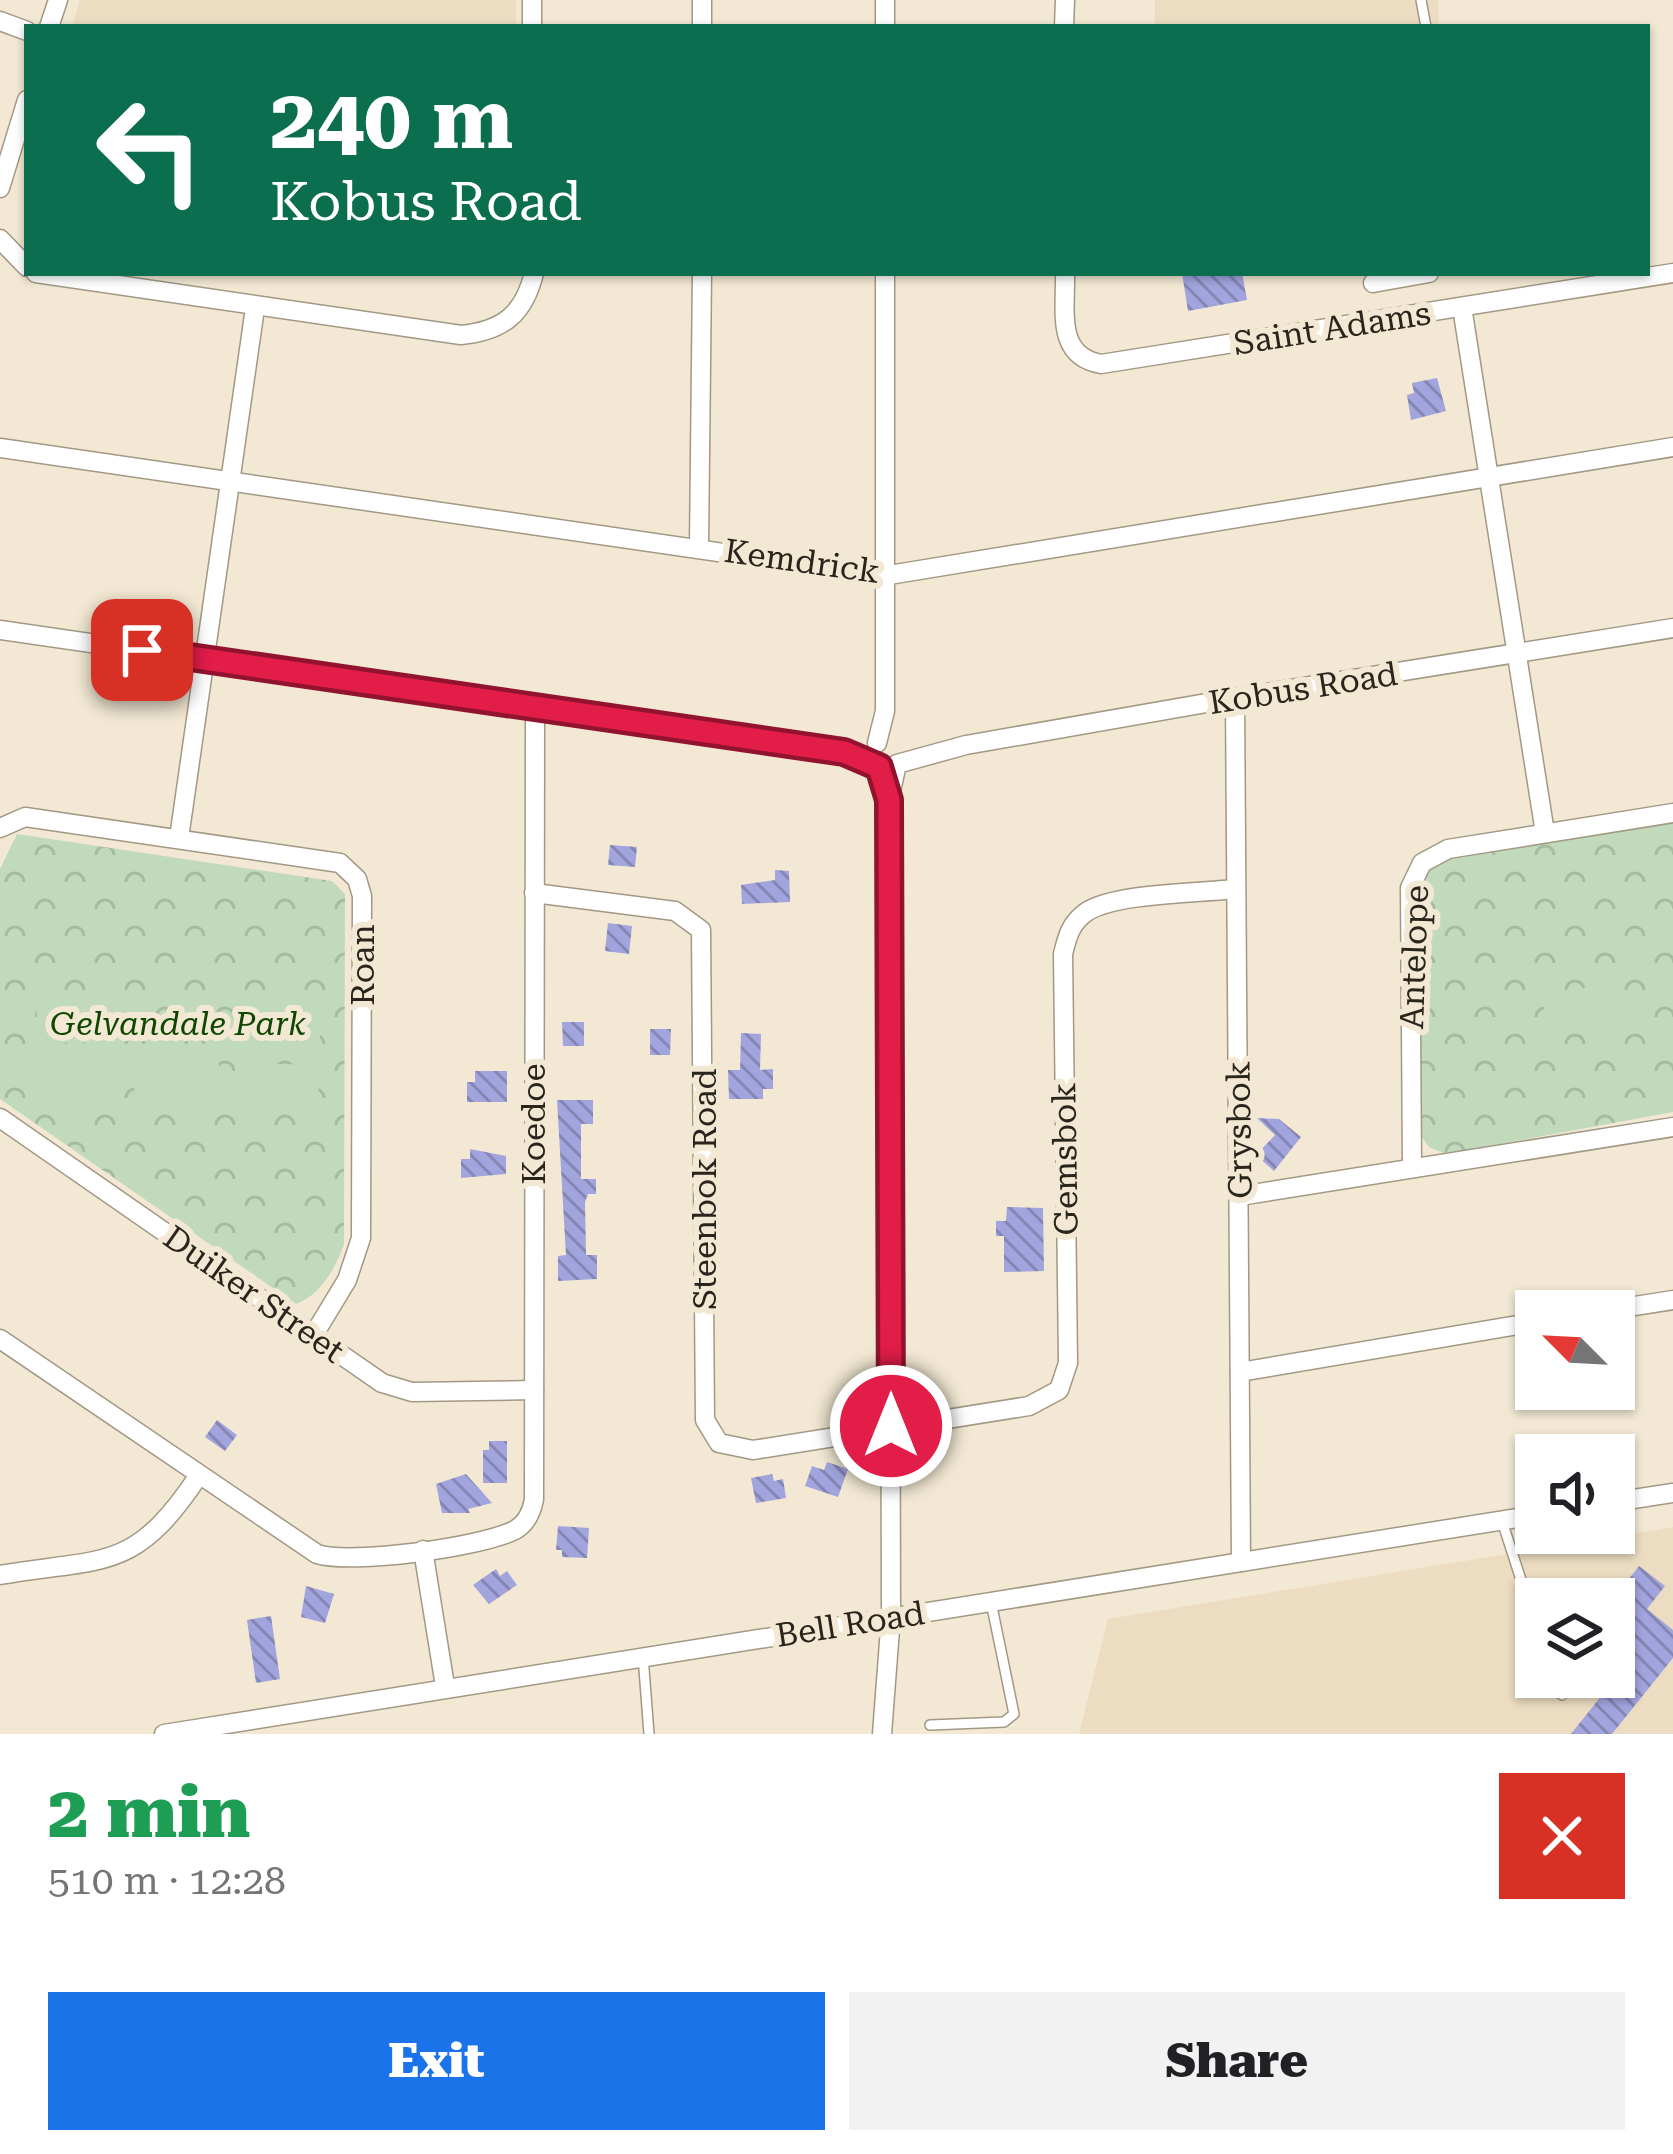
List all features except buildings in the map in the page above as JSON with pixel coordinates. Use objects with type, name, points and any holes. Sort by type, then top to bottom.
[{"type":"street","points":[[0,188],[24,110]]},
{"type":"street","points":[[0,239],[24,264]]},
{"type":"street","name":"Saint Adams","points":[[1065,276],[1066,340],[1076,355],[1102,364],[1673,273]]},
{"type":"street","points":[[55,276],[461,335],[507,322],[522,309],[532,276]]},
{"type":"street","points":[[699,546],[702,276]]},
{"type":"street","points":[[882,1734],[890,1616],[891,1426],[885,276]]},
{"type":"street","points":[[1535,276],[1538,295]]},
{"type":"street","points":[[1372,278],[1377,321]]},
{"type":"street","points":[[1462,307],[1545,833]]},
{"type":"street","points":[[179,838],[255,308]]},
{"type":"street","name":"Kemdrick","points":[[0,448],[883,575],[1673,447]]},
{"type":"street","name":"Kobus Road","points":[[535,711],[844,752],[933,753],[1235,698],[1673,628]]},
{"type":"street","points":[[0,630],[535,711]]},
{"type":"street","name":"Grysbok","points":[[1235,698],[1241,1562]]},
{"type":"street","name":"Koedoe","points":[[423,1550],[514,1531],[533,1504],[535,711]]},
{"type":"street","name":"Antelope","points":[[1412,1167],[1412,879],[1428,857],[1448,849],[1673,813]]},
{"type":"street","name":"Roan","points":[[0,828],[25,817],[179,838],[340,863],[357,879],[362,896],[361,1238],[347,1280],[313,1336]]},
{"type":"street","name":"Gemsbok","points":[[891,1426],[1029,1406],[1063,1385],[1068,1363],[1063,954],[1068,935],[1081,916],[1105,905],[1236,889]]},
{"type":"street","name":"Steenbok Road","points":[[534,893],[675,911],[701,930],[708,1431],[728,1447],[753,1450],[891,1426]]},
{"type":"street","name":"Duiker Street","points":[[0,1118],[313,1336],[398,1389],[534,1390]]},
{"type":"street","points":[[1240,1196],[1673,1127]]},
{"type":"street","points":[[1635,1306],[1673,1300]]},
{"type":"street","points":[[1240,1372],[1515,1326]]},
{"type":"street","points":[[0,1339],[197,1478],[316,1554],[352,1559],[423,1550],[445,1686]]},
{"type":"street","points":[[0,1575],[133,1550],[160,1531],[197,1478]]},
{"type":"street","points":[[1635,1498],[1673,1492]]},
{"type":"street","name":"Bell Road","points":[[164,1734],[1515,1518]]},
{"type":"street","points":[[0,1557],[22,1571]]},
{"type":"lane","points":[[1502,1520],[1521,1578]]},
{"type":"lane","points":[[930,1725],[1004,1722],[1014,1714],[991,1602]]},
{"type":"lane","points":[[643,1656],[649,1734]]},
{"type":"shaded area","points":[[80,0],[516,0],[516,24],[73,24]]},
{"type":"shaded area","points":[[1155,0],[1438,0],[1439,24],[1155,24]]},
{"type":"shaded area","points":[[1673,1527],[1673,1734],[1079,1734],[1108,1619],[1515,1553],[1635,1554],[1635,1533]]},
{"type":"green space","points":[[1673,822],[1673,1112],[1446,1154],[1429,1147],[1418,1132],[1419,887],[1431,867],[1452,856]]},
{"type":"green space","name":"Gelvandale Park","points":[[17,834],[332,881],[345,894],[344,1244],[326,1279],[305,1300],[296,1304],[0,1099],[0,869]]},
{"type":"green space","points":[[1617,982],[1624,1024],[1549,1038],[1542,995]]},
{"type":"green space","points":[[37,1000],[121,1002],[120,1044],[36,1042]]},
{"type":"green space","points":[[236,1005],[320,1007],[320,1048],[235,1046]]},
{"type":"green space","points":[[35,1058],[119,1060],[118,1102],[34,1100]]},
{"type":"green space","points":[[135,1060],[219,1062],[218,1104],[134,1102]]},
{"type":"green space","points":[[235,1063],[319,1065],[318,1106],[234,1104]]},
{"type":"route","points":[[142,650],[535,711],[844,752],[879,767],[889,800],[891,1426]]}]
